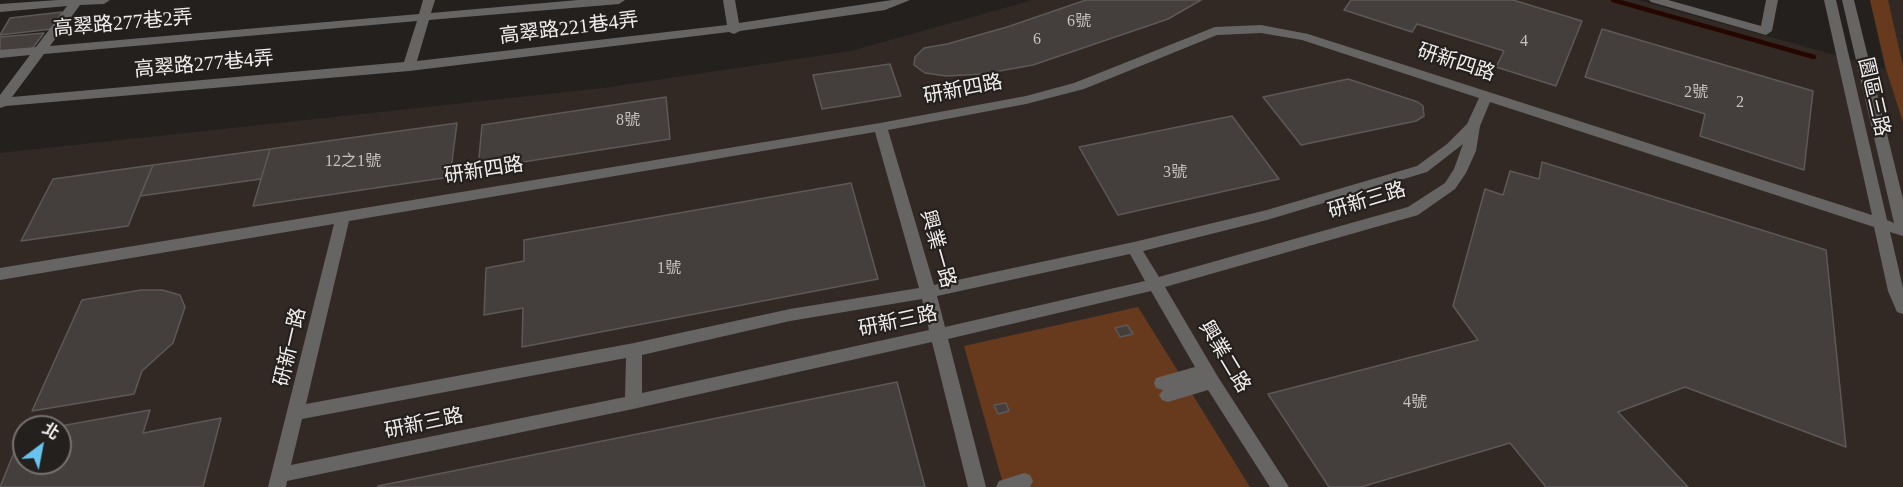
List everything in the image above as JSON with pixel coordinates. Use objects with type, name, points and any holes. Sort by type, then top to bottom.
[{"type":"street","points":[[0,1],[10,0]]},
{"type":"street","points":[[0,8],[52,2],[104,0]]},
{"type":"street","points":[[409,67],[429,0]]},
{"type":"street","name":"高翠路277巷2弄","points":[[0,54],[619,0]]},
{"type":"street","points":[[729,0],[734,30]]},
{"type":"street","name":"高翠路221巷4弄","points":[[409,67],[734,30],[885,6],[904,0]]},
{"type":"street","points":[[1655,0],[1766,31],[1772,0]]},
{"type":"street","name":"園區三路","points":[[1830,0],[1896,291],[1903,308]]},
{"type":"street","name":"園區三路","points":[[1848,0],[1903,230]]},
{"type":"street","points":[[0,103],[77,1]]},
{"type":"street","name":"研新四路","points":[[0,274],[880,127],[1026,100],[1079,86],[1215,31],[1261,29],[1304,37],[1881,225],[1903,230]]},
{"type":"street","name":"高翠路277巷4弄","points":[[0,103],[409,67]]},
{"type":"street","name":"研新三路","points":[[279,481],[1156,284],[1413,211],[1450,186],[1461,170],[1473,126],[1487,95]]},
{"type":"street","name":"研新三路","points":[[297,413],[634,350],[790,315],[928,292],[1134,248],[1267,215],[1422,169],[1452,147],[1473,126]]},
{"type":"street","name":"興業一路","points":[[880,127],[928,292],[977,487]]},
{"type":"street","name":"研新一路","points":[[279,481],[343,215]]},
{"type":"street","name":"興業二路","points":[[1134,248],[1209,377],[1280,487]]},
{"type":"street","points":[[633,402],[634,350]]},
{"type":"street","points":[[1165,389],[1209,377]]},
{"type":"street","points":[[1005,487],[1024,481]]},
{"type":"shaded area","points":[[1033,0],[1638,0],[1885,69],[1870,0],[1903,0],[1903,487],[0,487],[0,153],[603,88],[851,51]]},
{"type":"shaded area","points":[[1870,0],[1888,0],[1903,66],[1903,122],[1886,69]]},
{"type":"shaded area","points":[[1138,307],[1250,487],[1004,487],[964,346]]},
{"type":"building","points":[[1086,0],[1201,0],[1168,19],[1033,65],[983,74],[946,76],[925,73],[914,65],[915,57],[924,48],[1007,27]]},
{"type":"building","points":[[1351,0],[1513,0],[1582,21],[1556,86],[1496,67],[1504,51],[1417,24],[1412,32],[1344,10]]},
{"type":"building","points":[[62,12],[52,29],[0,35],[10,18]]},
{"type":"building","points":[[1602,29],[1813,91],[1804,170],[1700,136],[1705,114],[1585,77]]},
{"type":"building","points":[[44,33],[32,49],[0,52],[0,37]]},
{"type":"building","points":[[890,64],[901,96],[822,109],[813,75]]},
{"type":"building","points":[[1348,79],[1418,102],[1423,106],[1424,116],[1416,121],[1301,145],[1263,97]]},
{"type":"building","points":[[666,97],[670,139],[478,169],[482,125]]},
{"type":"building","points":[[1232,116],[1279,179],[1118,215],[1079,147]]},
{"type":"building","points":[[457,123],[450,177],[253,206],[270,149]]},
{"type":"building","points":[[270,149],[261,179],[140,196],[153,165]]},
{"type":"building","points":[[1542,162],[1826,250],[1846,447],[1685,387],[1618,412],[1688,487],[1546,487],[1510,443],[1361,487],[1329,487],[1268,394],[1478,340],[1453,306],[1485,189],[1503,195],[1510,171],[1539,179]]},
{"type":"building","points":[[153,165],[128,226],[21,241],[53,179]]},
{"type":"building","points":[[851,183],[878,279],[522,347],[523,308],[484,315],[486,268],[524,261],[524,240]]},
{"type":"building","points":[[141,290],[162,290],[180,295],[185,307],[173,343],[142,371],[134,394],[32,411],[82,300]]},
{"type":"building","points":[[1127,325],[1133,334],[1120,337],[1115,328]]},
{"type":"building","points":[[897,382],[925,487],[378,487],[378,486]]},
{"type":"building","points":[[1006,403],[1009,411],[998,414],[994,405]]},
{"type":"building","points":[[150,410],[143,433],[221,418],[203,487],[0,487],[12,458],[12,475],[72,475],[72,424]]},
{"type":"waterway","points":[[1613,0],[1814,57]]}]
